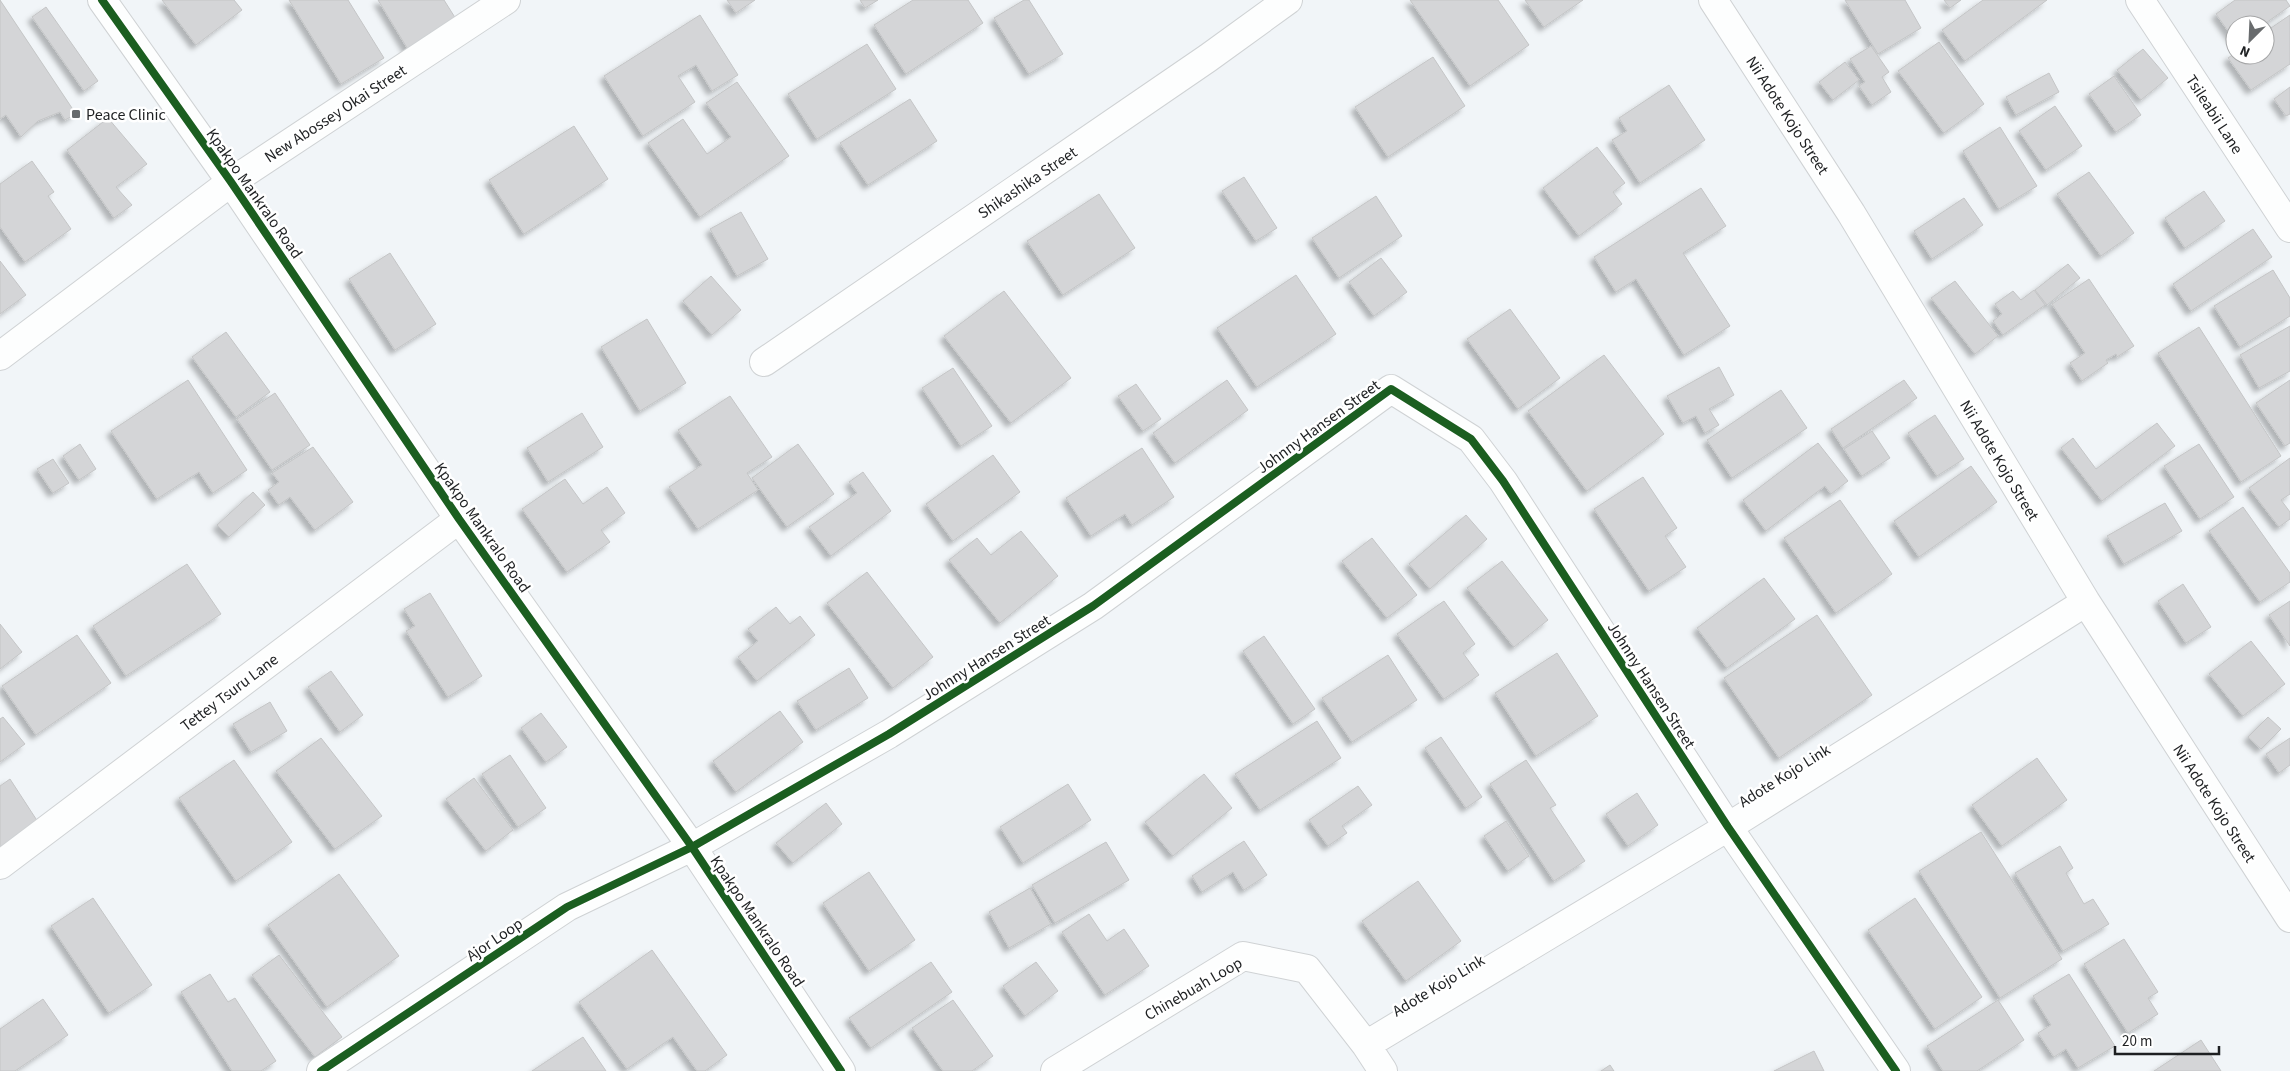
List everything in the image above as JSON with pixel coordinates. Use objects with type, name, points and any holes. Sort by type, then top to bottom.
[{"type":"street","name":"Kpakpo Mankralo Road","points":[[102,0],[231,182],[459,519],[692,846],[841,1071]]},
{"type":"street","name":"New Abossey Okai Street","points":[[0,356],[231,182],[506,0]]},
{"type":"street","name":"Shikashika Street","points":[[764,362],[1200,64],[1288,0]]},
{"type":"street","name":"Nii Adote Kojo Street","points":[[1713,0],[1851,213],[2086,602],[2290,918]]},
{"type":"street","name":"Tsileabii Lane","points":[[2140,0],[2290,228]]},
{"type":"street","name":"Johnny Hansen Street","points":[[692,846],[889,734],[1093,606],[1391,389],[1471,439],[1503,481],[1728,827],[1896,1071]]},
{"type":"street","name":"Tettey Tsuru Lane","points":[[0,865],[459,519]]},
{"type":"street","name":"Adote Kojo Link","points":[[1366,1045],[1728,827],[2086,602]]},
{"type":"street","name":"Ajor Loop","points":[[321,1071],[566,908],[692,846]]},
{"type":"street","name":"Chinebuah Loop","points":[[1055,1071],[1243,956],[1307,969],[1366,1045],[1383,1071]]},
{"type":"building","points":[[0,0],[76,114],[65,120],[60,112],[38,121],[21,137],[6,115],[0,119]]},
{"type":"building","points":[[162,0],[234,0],[242,10],[196,45]]},
{"type":"building","points":[[289,0],[348,0],[384,58],[341,84]]},
{"type":"building","points":[[378,0],[444,0],[461,27],[412,56]]},
{"type":"building","points":[[727,0],[755,0],[736,13]]},
{"type":"building","points":[[860,0],[878,0],[865,8]]},
{"type":"building","points":[[913,0],[968,0],[983,23],[906,74],[874,25]]},
{"type":"building","points":[[1024,0],[1029,0],[1063,54],[1029,74],[994,18]]},
{"type":"building","points":[[1410,0],[1498,0],[1529,45],[1470,86]]},
{"type":"building","points":[[1525,0],[1583,0],[1544,27]]},
{"type":"building","points":[[1845,0],[1905,0],[1921,28],[1878,54]]},
{"type":"building","points":[[1944,0],[1961,0],[1950,8]]},
{"type":"building","points":[[1983,0],[2047,0],[1965,61],[1942,30]]},
{"type":"building","points":[[2235,0],[2286,0],[2290,6],[2275,17],[2275,15],[2225,15],[2225,27],[2216,14]]},
{"type":"building","points":[[46,7],[98,81],[84,91],[32,17]]},
{"type":"building","points":[[700,15],[738,75],[712,91],[696,65],[678,76],[695,102],[643,136],[604,76]]},
{"type":"building","points":[[2290,15],[2290,64],[2251,90],[2233,65],[2275,65],[2275,25]]},
{"type":"building","points":[[1939,42],[1984,104],[1944,133],[1898,71]]},
{"type":"building","points":[[867,44],[896,89],[817,139],[788,94]]},
{"type":"building","points":[[1871,46],[1889,72],[1882,77],[1891,92],[1872,105],[1859,86],[1865,82],[1850,59]]},
{"type":"building","points":[[2143,49],[2168,78],[2141,100],[2117,70]]},
{"type":"building","points":[[1433,57],[1465,106],[1388,157],[1355,107]]},
{"type":"building","points":[[1845,62],[1859,80],[1833,100],[1819,82]]},
{"type":"building","points":[[2049,73],[2059,92],[2016,115],[2006,97]]},
{"type":"building","points":[[2114,76],[2141,115],[2116,132],[2089,94]]},
{"type":"building","points":[[737,82],[789,156],[700,217],[648,143],[683,119],[707,154],[731,137],[706,103]]},
{"type":"building","points":[[1669,85],[1705,140],[1640,183],[1612,140],[1627,131],[1619,118]]},
{"type":"building","points":[[2290,87],[2290,114],[2286,116],[2274,99]]},
{"type":"building","points":[[910,99],[937,141],[868,185],[840,143]]},
{"type":"building","points":[[2055,106],[2082,146],[2046,170],[2019,131]]},
{"type":"building","points":[[108,118],[147,164],[116,187],[132,205],[114,218],[67,150]]},
{"type":"building","points":[[574,126],[608,179],[524,234],[489,180]]},
{"type":"building","points":[[2000,127],[2037,186],[1999,209],[1963,151]]},
{"type":"building","points":[[1597,147],[1625,183],[1613,192],[1622,204],[1579,236],[1543,188]]},
{"type":"building","points":[[32,161],[54,192],[48,196],[71,229],[25,262],[0,227],[0,184]]},
{"type":"building","points":[[2089,172],[2134,233],[2101,256],[2057,194]]},
{"type":"building","points":[[1244,177],[1277,228],[1256,241],[1222,191]]},
{"type":"building","points":[[1701,188],[1726,226],[1683,253],[1730,326],[1684,355],[1636,279],[1616,292],[1594,257]]},
{"type":"building","points":[[2204,191],[2225,221],[2185,248],[2165,218]]},
{"type":"building","points":[[1099,194],[1135,248],[1063,295],[1027,241]]},
{"type":"building","points":[[1376,196],[1402,236],[1339,278],[1312,238]]},
{"type":"building","points":[[1964,198],[1983,225],[1932,259],[1914,231]]},
{"type":"building","points":[[741,212],[768,259],[737,276],[710,229]]},
{"type":"building","points":[[2253,229],[2272,257],[2191,311],[2173,284]]},
{"type":"building","points":[[390,253],[436,324],[395,350],[349,279]]},
{"type":"building","points":[[1381,258],[1407,292],[1374,316],[1349,282]]},
{"type":"building","points":[[0,261],[26,295],[0,314]]},
{"type":"building","points":[[2068,264],[2080,278],[2047,305],[2035,290]]},
{"type":"building","points":[[2273,270],[2290,298],[2290,316],[2240,347],[2214,306]]},
{"type":"building","points":[[1296,275],[1336,334],[1257,387],[1217,328]]},
{"type":"building","points":[[711,276],[741,310],[712,335],[683,301]]},
{"type":"building","points":[[2089,279],[2134,346],[2117,357],[2116,354],[2106,360],[2108,363],[2082,381],[2070,363],[2085,353],[2052,304]]},
{"type":"building","points":[[1955,281],[1998,336],[1975,354],[1931,298]]},
{"type":"building","points":[[2034,290],[2045,305],[2003,335],[1993,321],[2002,314],[1995,304],[2013,291],[2021,300]]},
{"type":"building","points":[[1004,291],[1071,378],[1011,423],[944,336]]},
{"type":"building","points":[[1510,309],[1560,378],[1518,409],[1467,339]]},
{"type":"building","points":[[647,319],[686,383],[640,411],[601,347]]},
{"type":"building","points":[[2290,326],[2290,371],[2259,388],[2240,355]]},
{"type":"building","points":[[2199,327],[2281,456],[2241,482],[2158,353]]},
{"type":"building","points":[[226,332],[270,392],[236,417],[192,357]]},
{"type":"building","points":[[1604,355],[1664,434],[1587,491],[1528,411]]},
{"type":"building","points":[[1719,367],[1734,395],[1709,409],[1719,425],[1705,433],[1696,416],[1683,423],[1667,396]]},
{"type":"building","points":[[953,368],[992,426],[961,446],[922,388]]},
{"type":"building","points":[[188,380],[247,470],[213,493],[199,472],[157,499],[111,431]]},
{"type":"building","points":[[1227,380],[1248,410],[1175,463],[1153,433]]},
{"type":"building","points":[[1904,380],[1917,398],[1843,448],[1831,429]]},
{"type":"building","points":[[2290,380],[2290,443],[2285,446],[2256,403]]},
{"type":"building","points":[[1136,384],[1161,419],[1143,431],[1118,396]]},
{"type":"building","points":[[1781,390],[1807,428],[1732,478],[1707,440]]},
{"type":"building","points":[[275,393],[310,445],[272,470],[237,419]]},
{"type":"building","points":[[730,396],[772,457],[747,473],[758,490],[698,529],[669,487],[702,465],[678,430]]},
{"type":"building","points":[[582,413],[603,447],[548,482],[527,448]]},
{"type":"building","points":[[1935,415],[1964,459],[1937,476],[1908,433]]},
{"type":"building","points":[[2157,423],[2175,446],[2102,501],[2061,448],[2073,438],[2096,469]]},
{"type":"building","points":[[1872,431],[1890,458],[1862,476],[1844,449]]},
{"type":"building","points":[[1818,443],[1848,481],[1831,494],[1825,486],[1766,531],[1743,500]]},
{"type":"building","points":[[80,444],[96,469],[79,480],[63,456]]},
{"type":"building","points":[[798,444],[834,494],[787,527],[752,478]]},
{"type":"building","points":[[2199,444],[2234,497],[2200,519],[2164,466]]},
{"type":"building","points":[[313,447],[353,502],[315,530],[290,497],[279,505],[268,490],[279,482],[272,473]]},
{"type":"building","points":[[1142,448],[1174,497],[1132,525],[1125,514],[1091,536],[1066,498]]},
{"type":"building","points":[[993,455],[1020,492],[953,541],[926,504]]},
{"type":"building","points":[[2290,458],[2290,494],[2281,500],[2290,512],[2290,519],[2279,527],[2249,488]]},
{"type":"building","points":[[53,459],[69,483],[53,493],[37,469]]},
{"type":"building","points":[[1971,466],[1997,502],[1919,557],[1894,521]]},
{"type":"building","points":[[863,472],[891,511],[831,556],[809,527],[857,493],[849,482]]},
{"type":"building","points":[[1643,477],[1677,528],[1665,536],[1686,567],[1649,591],[1594,509]]},
{"type":"building","points":[[565,479],[583,504],[607,487],[625,513],[601,530],[610,542],[567,572],[522,509]]},
{"type":"building","points":[[253,492],[265,505],[229,537],[217,525]]},
{"type":"building","points":[[1840,500],[1892,574],[1836,613],[1784,538]]},
{"type":"building","points":[[2165,503],[2182,531],[2124,564],[2107,536]]},
{"type":"building","points":[[2243,507],[2290,573],[2290,582],[2260,602],[2209,531]]},
{"type":"building","points":[[1466,515],[1487,539],[1430,589],[1409,564]]},
{"type":"building","points":[[1021,531],[1058,576],[1000,623],[949,560],[977,538],[991,555]]},
{"type":"building","points":[[1372,538],[1417,595],[1387,618],[1342,561]]},
{"type":"building","points":[[1502,561],[1548,620],[1514,647],[1467,588]]},
{"type":"building","points":[[187,564],[221,614],[126,676],[93,626]]},
{"type":"building","points":[[867,572],[933,657],[893,688],[827,603]]},
{"type":"building","points":[[1764,578],[1795,619],[1727,668],[1697,628]]},
{"type":"building","points":[[2183,584],[2211,627],[2186,643],[2158,601]]},
{"type":"building","points":[[430,593],[482,676],[448,697],[406,631],[415,626],[404,609]]},
{"type":"building","points":[[1444,601],[1475,644],[1463,653],[1479,675],[1444,699],[1397,634]]},
{"type":"building","points":[[2290,601],[2290,646],[2269,615]]},
{"type":"building","points":[[776,607],[790,624],[800,616],[815,635],[757,681],[738,657],[758,641],[748,629]]},
{"type":"building","points":[[1817,615],[1872,695],[1779,758],[1724,678]]},
{"type":"building","points":[[0,624],[22,652],[0,669]]},
{"type":"building","points":[[77,635],[111,683],[36,735],[2,686]]},
{"type":"building","points":[[1264,636],[1315,709],[1293,724],[1243,651]]},
{"type":"building","points":[[2251,641],[2285,684],[2243,716],[2209,674]]},
{"type":"building","points":[[1557,653],[1598,716],[1536,756],[1495,693]]},
{"type":"building","points":[[1388,655],[1417,700],[1352,742],[1322,698]]},
{"type":"building","points":[[849,668],[868,698],[816,730],[797,701]]},
{"type":"building","points":[[331,671],[363,715],[340,732],[308,687]]},
{"type":"building","points":[[270,702],[287,731],[251,752],[233,724]]},
{"type":"building","points":[[780,711],[803,742],[736,792],[713,761]]},
{"type":"building","points":[[541,713],[567,747],[546,762],[521,728]]},
{"type":"building","points":[[3,717],[25,744],[0,762],[0,719]]},
{"type":"building","points":[[2268,717],[2281,729],[2261,749],[2248,737]]},
{"type":"building","points":[[1317,721],[1341,758],[1260,810],[1235,774]]},
{"type":"building","points":[[1441,737],[1482,797],[1466,808],[1425,748]]},
{"type":"building","points":[[321,738],[382,816],[335,849],[276,771]]},
{"type":"building","points":[[2290,738],[2290,765],[2279,773],[2266,754]]},
{"type":"building","points":[[510,755],[546,808],[518,827],[482,774]]},
{"type":"building","points":[[2037,758],[2067,800],[2002,846],[1972,805]]},
{"type":"building","points":[[234,760],[292,842],[236,881],[179,798]]},
{"type":"building","points":[[1526,760],[1556,805],[1550,808],[1585,861],[1554,881],[1490,784]]},
{"type":"building","points":[[1204,774],[1232,808],[1173,856],[1145,822]]},
{"type":"building","points":[[474,778],[513,830],[486,851],[446,799]]},
{"type":"building","points":[[10,779],[38,822],[0,847],[0,786]]},
{"type":"building","points":[[1068,784],[1091,820],[1023,863],[1000,827]]},
{"type":"building","points":[[1358,786],[1372,805],[1342,826],[1347,833],[1328,846],[1309,820]]},
{"type":"building","points":[[1637,793],[1658,825],[1628,846],[1606,814]]},
{"type":"building","points":[[826,803],[842,824],[793,863],[776,843]]},
{"type":"building","points":[[1506,821],[1529,856],[1508,871],[1484,836]]},
{"type":"building","points":[[1981,832],[2062,959],[2000,998],[1919,871]]},
{"type":"building","points":[[1244,841],[1267,875],[1244,890],[1233,872],[1202,892],[1192,876]]},
{"type":"building","points":[[1106,842],[1129,880],[1055,923],[1032,885]]},
{"type":"building","points":[[2060,846],[2073,868],[2066,873],[2084,904],[2093,899],[2109,924],[2063,951],[2015,873]]},
{"type":"building","points":[[869,872],[915,940],[869,971],[823,903]]},
{"type":"building","points":[[339,874],[399,956],[327,1007],[268,925]]},
{"type":"building","points":[[1418,881],[1461,941],[1406,981],[1362,921]]},
{"type":"building","points":[[1030,888],[1051,924],[1009,948],[989,912]]},
{"type":"building","points":[[93,898],[152,985],[109,1013],[51,926]]},
{"type":"building","points":[[1915,898],[1982,997],[1935,1029],[1868,930]]},
{"type":"building","points":[[1089,914],[1107,941],[1124,929],[1149,966],[1105,995],[1062,932]]},
{"type":"building","points":[[2124,939],[2158,992],[2148,998],[2158,1014],[2128,1033],[2084,964]]},
{"type":"building","points":[[652,950],[727,1055],[705,1071],[697,1071],[673,1037],[627,1069],[579,1002]]},
{"type":"building","points":[[279,955],[342,1037],[315,1057],[252,975]]},
{"type":"building","points":[[931,962],[952,992],[871,1048],[849,1018]]},
{"type":"building","points":[[1036,962],[1058,991],[1025,1016],[1003,986]]},
{"type":"building","points":[[210,974],[228,1002],[235,998],[276,1061],[261,1071],[232,1071],[181,992]]},
{"type":"building","points":[[2069,974],[2115,1046],[2078,1068],[2066,1049],[2054,1057],[2038,1033],[2051,1025],[2033,996]]},
{"type":"building","points":[[43,999],[68,1035],[15,1071],[0,1071],[0,1029]]},
{"type":"building","points":[[953,1000],[993,1056],[972,1071],[943,1071],[912,1028]]},
{"type":"building","points":[[1998,1000],[2024,1040],[1977,1071],[1943,1071],[1927,1046]]},
{"type":"building","points":[[583,1037],[606,1071],[532,1071]]},
{"type":"building","points":[[2201,1040],[2221,1071],[2154,1071]]},
{"type":"building","points":[[1814,1051],[1824,1071],[1774,1071]]},
{"type":"building","points":[[1610,1065],[1614,1071],[1601,1071]]},
{"type":"cycle path","points":[[102,0],[231,182],[459,519],[692,847],[841,1071]]},
{"type":"cycle path","points":[[321,1071],[567,907],[692,847],[889,734],[1093,606],[1391,389],[1471,439],[1503,481],[1728,827],[1896,1071]]},
{"type":"place","name":"Peace Clinic","points":[[76,114]]}]
